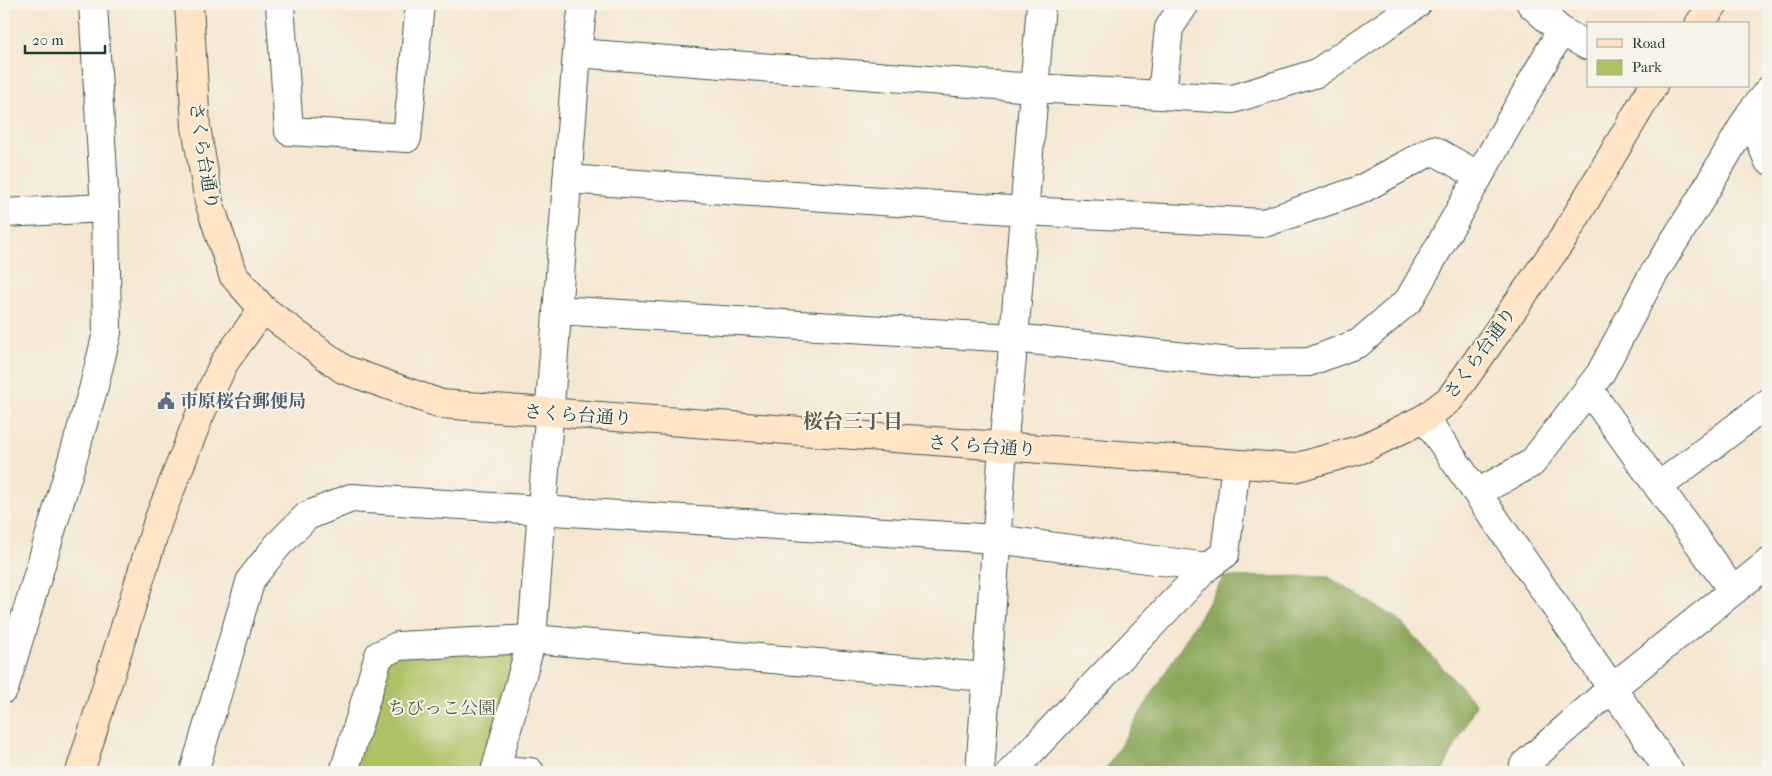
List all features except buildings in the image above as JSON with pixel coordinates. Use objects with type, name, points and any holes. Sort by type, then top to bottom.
[{"type":"street","points":[[4,689],[93,390],[107,333],[105,208],[93,4]]},
{"type":"street","name":"さくら台通り","points":[[189,4],[196,126],[209,202],[233,275],[263,309],[343,369],[441,404],[1294,468],[1362,449],[1425,418],[1450,399],[1564,237],[1652,88]]},
{"type":"street","points":[[280,4],[289,131],[407,138],[420,4]]},
{"type":"street","points":[[530,772],[495,771],[532,639],[577,53],[584,4]]},
{"type":"street","points":[[980,772],[1003,447],[1014,338],[1041,4]]},
{"type":"street","points":[[1162,95],[1169,28],[1184,4]]},
{"type":"street","points":[[577,53],[1034,88],[1233,99],[1317,73],[1417,4]]},
{"type":"street","points":[[1531,4],[1561,31],[1587,45]]},
{"type":"street","points":[[1700,22],[1714,4]]},
{"type":"street","points":[[557,310],[1014,338],[1239,362],[1309,362],[1359,343],[1409,300],[1561,31]]},
{"type":"street","points":[[1477,493],[1532,463],[1600,374],[1651,278],[1700,200],[1750,114],[1768,91]]},
{"type":"street","points":[[1750,114],[1768,160]]},
{"type":"street","points":[[567,179],[1024,211],[1264,223],[1360,190],[1433,150],[1479,176]]},
{"type":"street","points":[[4,214],[105,208]]},
{"type":"street","points":[[80,772],[158,521],[199,417],[224,363],[263,309]]},
{"type":"street","points":[[1588,390],[1733,592]]},
{"type":"street","points":[[1658,487],[1768,403]]},
{"type":"street","points":[[1425,418],[1670,772]]},
{"type":"street","points":[[1011,772],[1207,567],[1225,554],[1236,464]]},
{"type":"street","points":[[194,772],[251,579],[278,546],[307,516],[351,498],[996,539],[1207,567]]},
{"type":"street","points":[[1522,772],[1524,765],[1612,688],[1768,563]]},
{"type":"street","points":[[344,772],[379,655],[398,646],[532,639],[986,677]]},
{"type":"green space","points":[[1327,576],[1399,620],[1476,704],[1442,772],[1104,772],[1224,577]]},
{"type":"green space","name":"ちびっこ公園","points":[[532,639],[491,772],[344,772],[379,655]]},
{"type":"place","name":"市原桜台郵便局","points":[[166,401]]},
{"type":"district","name":"桜台三丁目","points":[[853,421]]}]
